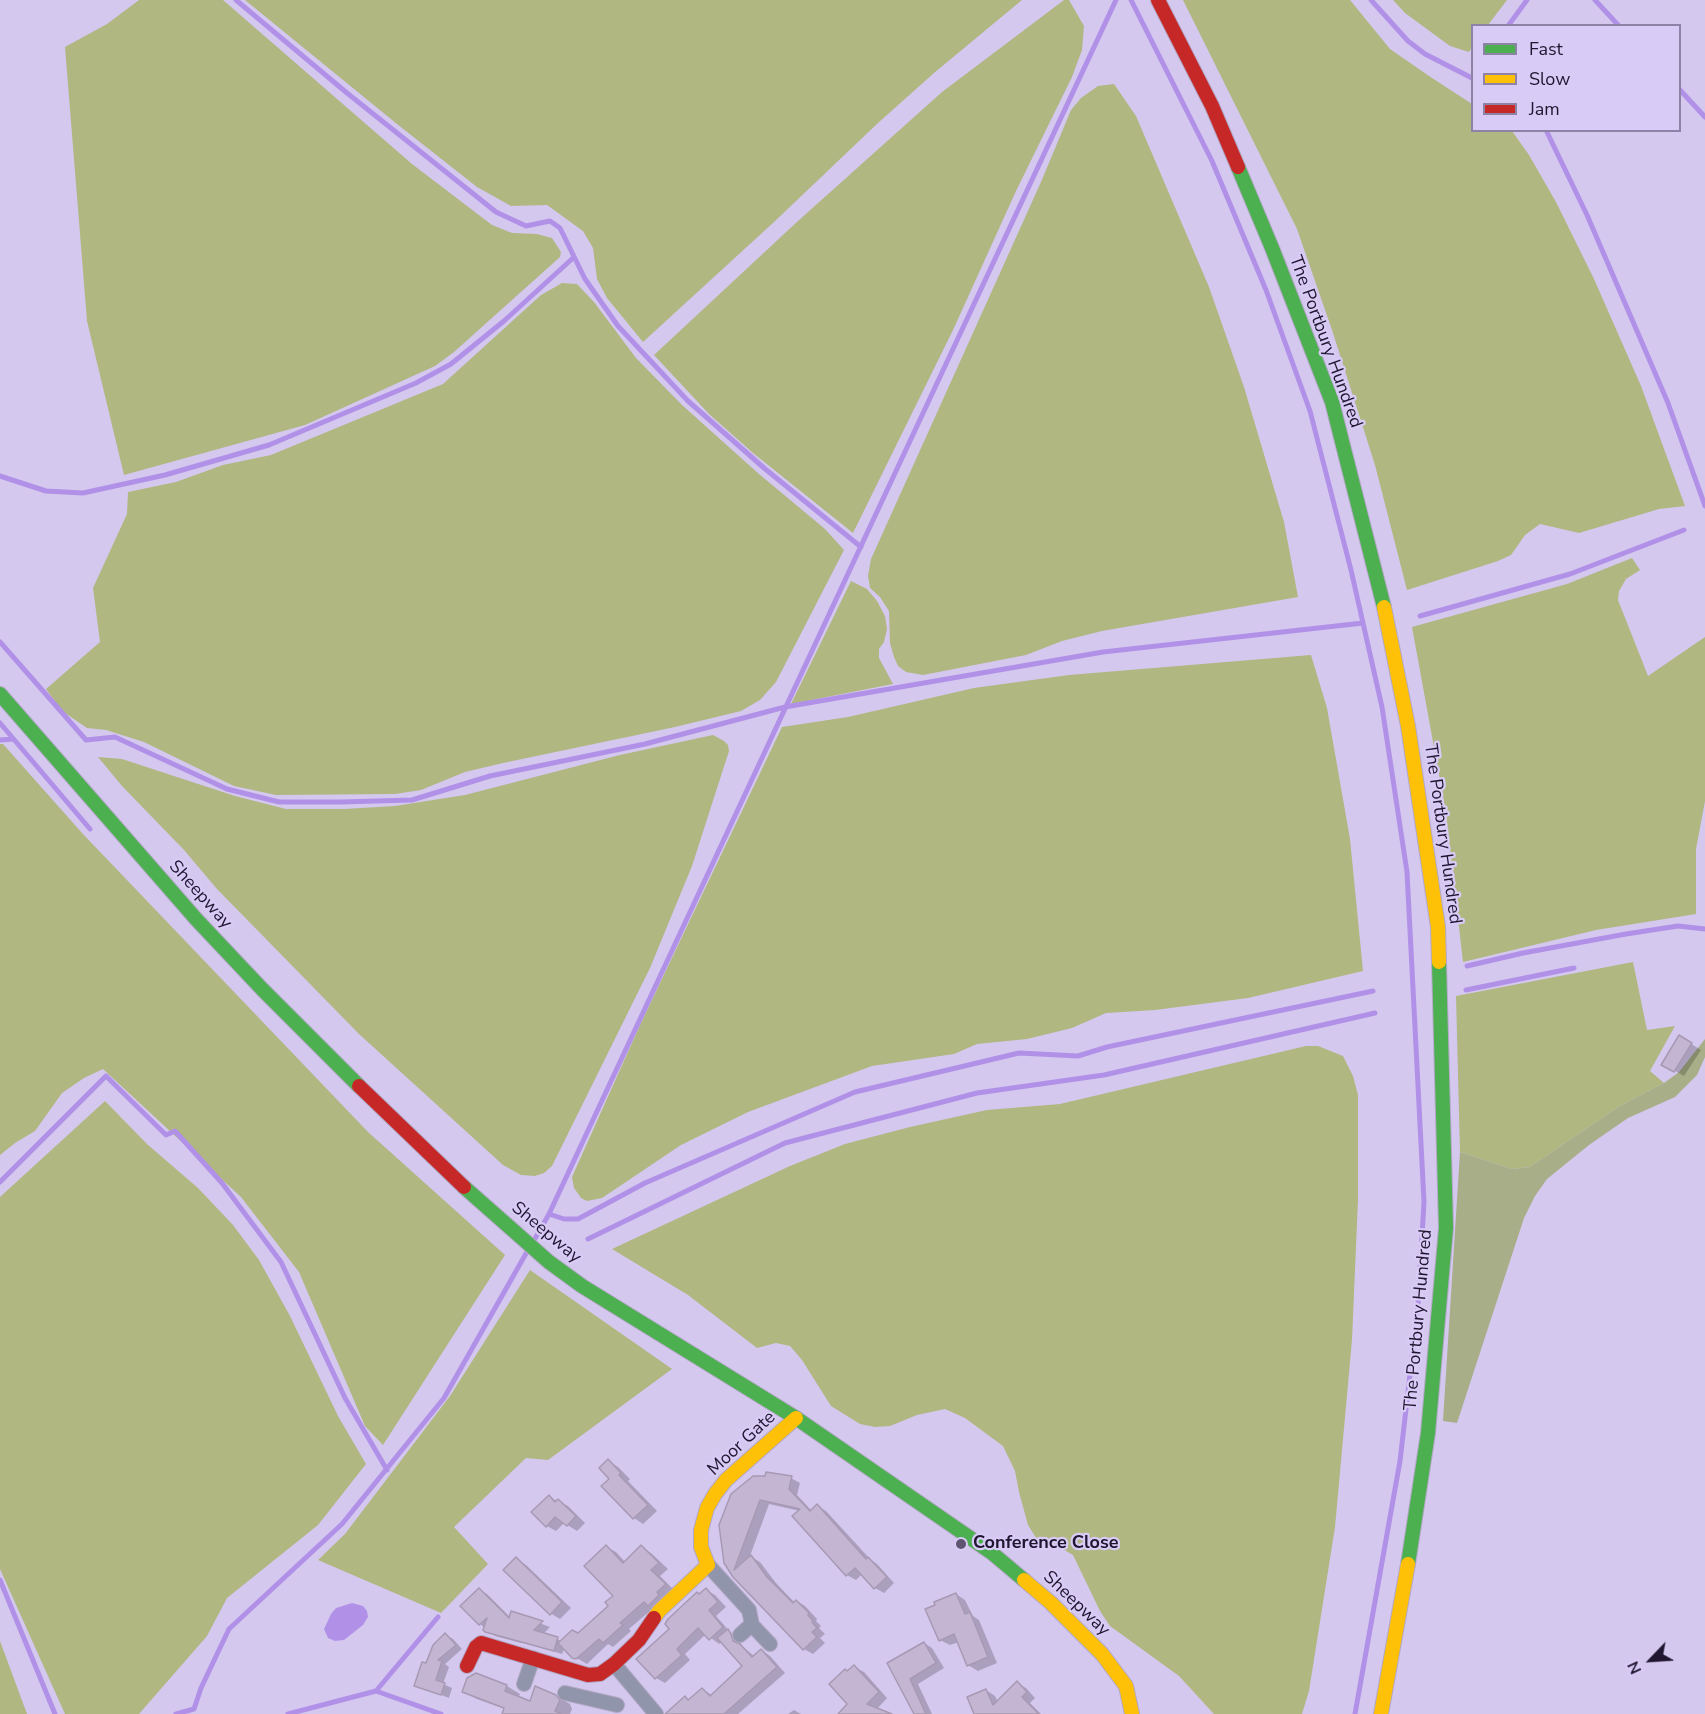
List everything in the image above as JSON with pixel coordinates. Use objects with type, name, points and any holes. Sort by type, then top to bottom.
[{"type":"street","name":"The Portbury Hundred","points":[[1158,0],[1212,106],[1272,248],[1332,402],[1383,601],[1408,726],[1438,927],[1446,1228],[1428,1433],[1405,1586],[1381,1714]]},
{"type":"street","name":"Sheepway","points":[[0,694],[196,919],[262,989],[406,1132],[530,1245],[582,1286],[796,1418],[992,1553],[1051,1603],[1096,1648],[1126,1686],[1132,1714]]},
{"type":"street","name":"Moor Gate","points":[[770,1644],[752,1624],[748,1610],[708,1565],[703,1556],[701,1539],[703,1523],[711,1501],[726,1480],[796,1418]]},
{"type":"street","points":[[467,1666],[476,1647],[481,1643],[591,1676],[600,1674],[639,1640],[659,1611],[708,1565]]},
{"type":"street","points":[[740,1635],[752,1624]]},
{"type":"street","points":[[524,1684],[533,1658]]},
{"type":"street","points":[[614,1664],[656,1714]]},
{"type":"street","points":[[591,1676],[592,1699]]},
{"type":"street","points":[[565,1693],[617,1705]]},
{"type":"green space","points":[[139,0],[223,0],[412,164],[492,225],[512,233],[537,234],[552,238],[561,252],[560,257],[454,352],[435,366],[305,425],[124,475],[87,321],[65,47],[107,24]]},
{"type":"green space","points":[[245,0],[1022,0],[878,123],[643,342],[607,298],[597,279],[593,248],[583,231],[547,205],[511,206],[477,187]]},
{"type":"green space","points":[[1064,0],[1069,0],[1084,26],[1082,50],[1072,77],[1016,191],[953,330],[853,533],[753,453],[709,414],[654,355],[798,221],[942,92]]},
{"type":"green space","points":[[1183,0],[1350,0],[1390,49],[1471,103],[1471,132],[1513,132],[1556,202],[1594,279],[1641,386],[1685,506],[1659,509],[1579,533],[1540,524],[1525,535],[1511,555],[1407,590],[1375,465],[1297,229]]},
{"type":"green space","points":[[1393,0],[1507,0],[1489,24],[1471,24],[1469,52],[1450,46],[1405,13]]},
{"type":"green space","points":[[1114,84],[1136,116],[1209,287],[1244,387],[1284,522],[1298,597],[1102,631],[1062,641],[1026,655],[923,675],[906,672],[898,666],[890,643],[889,611],[880,597],[870,588],[868,576],[871,559],[1041,182],[1071,110],[1081,98],[1098,86]]},
{"type":"green space","points":[[562,283],[577,284],[594,302],[636,358],[682,405],[825,529],[844,550],[776,682],[760,700],[741,711],[465,772],[421,790],[395,794],[276,795],[234,786],[144,742],[106,730],[87,728],[62,711],[46,689],[100,642],[93,588],[127,514],[128,492],[176,482],[223,465],[271,455],[443,384],[541,295]]},
{"type":"green space","points":[[1632,558],[1640,570],[1626,579],[1619,591],[1618,600],[1648,676],[1705,637],[1705,801],[1696,849],[1696,914],[1596,930],[1463,962],[1446,813],[1412,627],[1567,584]]},
{"type":"green space","points":[[851,581],[867,589],[885,616],[887,629],[884,642],[879,649],[879,658],[893,684],[791,704]]},
{"type":"green space","points":[[1311,655],[1327,708],[1350,839],[1363,971],[1248,998],[1155,1010],[1106,1013],[1072,1028],[1027,1039],[977,1044],[954,1054],[872,1066],[748,1112],[681,1145],[602,1198],[587,1201],[581,1198],[574,1188],[572,1177],[640,1025],[782,727],[848,717],[974,688],[1069,675]]},
{"type":"green space","points":[[713,735],[728,745],[729,751],[692,866],[650,968],[552,1166],[544,1173],[535,1176],[521,1175],[503,1165],[359,1034],[217,889],[98,757],[122,759],[235,796],[286,809],[344,809],[395,806],[465,795],[620,755]]},
{"type":"green space","points":[[0,744],[3,744],[82,833],[368,1132],[505,1255],[383,1445],[365,1426],[299,1272],[241,1197],[103,1069],[84,1078],[62,1093],[35,1131],[0,1155]]},
{"type":"green space","points":[[1633,962],[1647,1030],[1675,1026],[1650,1071],[1664,1083],[1620,1106],[1530,1167],[1512,1169],[1460,1152],[1456,996]]},
{"type":"green space","points":[[1705,1039],[1705,1057],[1697,1075],[1675,1097],[1628,1118],[1589,1145],[1547,1179],[1535,1196],[1524,1218],[1457,1423],[1443,1421],[1460,1152],[1512,1169],[1530,1167],[1620,1106],[1664,1083],[1679,1072]]},
{"type":"green space","points":[[1306,1046],[1318,1046],[1343,1056],[1353,1076],[1358,1095],[1358,1200],[1352,1340],[1335,1527],[1309,1691],[1302,1714],[1214,1714],[1179,1676],[1110,1626],[1100,1611],[1073,1555],[1056,1545],[1038,1541],[1028,1525],[1015,1471],[1003,1446],[965,1418],[945,1409],[917,1415],[890,1426],[875,1427],[860,1424],[831,1406],[802,1360],[790,1346],[776,1343],[757,1348],[688,1295],[612,1249],[790,1166],[845,1144],[987,1110],[1060,1104]]},
{"type":"green space","points":[[105,1101],[147,1144],[198,1188],[233,1225],[259,1260],[290,1316],[338,1416],[366,1464],[318,1525],[227,1598],[207,1636],[139,1714],[65,1714],[0,1569],[0,1197]]},
{"type":"green space","points":[[530,1270],[672,1369],[548,1460],[526,1458],[454,1527],[488,1564],[441,1613],[318,1560],[345,1534],[450,1396]]},
{"type":"green space","points":[[0,1641],[27,1714],[0,1714]]},
{"type":"shaded area","points":[[352,1603],[363,1606],[367,1611],[368,1617],[363,1625],[344,1640],[335,1641],[328,1638],[324,1629],[331,1614],[336,1608]]},
{"type":"building","points":[[1679,1035],[1692,1043],[1674,1072],[1661,1065]]},
{"type":"building","points":[[608,1459],[621,1473],[619,1475],[648,1505],[633,1519],[601,1486],[609,1479],[599,1468]]},
{"type":"building","points":[[766,1472],[792,1476],[789,1489],[810,1511],[817,1504],[866,1559],[868,1557],[887,1577],[874,1589],[855,1568],[846,1576],[792,1516],[800,1509],[760,1500],[734,1570],[751,1555],[767,1577],[793,1603],[796,1600],[809,1613],[808,1615],[817,1628],[812,1632],[817,1637],[803,1650],[733,1577],[724,1563],[719,1525],[731,1494],[753,1476],[765,1476]]},
{"type":"building","points":[[549,1495],[555,1502],[558,1499],[576,1516],[567,1526],[555,1517],[546,1527],[531,1512]]},
{"type":"building","points":[[606,1545],[623,1563],[641,1545],[659,1563],[651,1570],[666,1584],[657,1592],[659,1595],[648,1606],[644,1602],[620,1623],[623,1625],[603,1643],[599,1639],[576,1659],[572,1658],[558,1643],[572,1630],[578,1633],[608,1606],[605,1602],[613,1596],[584,1566]]},
{"type":"building","points":[[516,1557],[562,1602],[550,1615],[503,1570]]},
{"type":"building","points":[[479,1588],[509,1618],[511,1611],[543,1621],[534,1630],[558,1637],[554,1651],[485,1632],[483,1630],[487,1618],[479,1625],[460,1606]]},
{"type":"building","points":[[706,1588],[718,1602],[709,1610],[723,1627],[709,1640],[698,1628],[677,1649],[682,1655],[655,1679],[636,1659],[669,1629],[665,1624],[668,1619],[697,1592],[699,1594]]},
{"type":"building","points":[[956,1593],[965,1614],[970,1612],[988,1657],[967,1666],[954,1634],[939,1641],[925,1609],[935,1605],[934,1602]]},
{"type":"building","points":[[728,1629],[733,1641],[740,1644],[752,1657],[761,1649],[777,1667],[724,1714],[665,1714],[685,1696],[688,1700],[702,1688],[710,1696],[742,1666],[717,1638]]},
{"type":"building","points":[[445,1633],[456,1645],[438,1660],[442,1661],[436,1680],[445,1683],[441,1695],[414,1686],[422,1662],[426,1663],[433,1645]]},
{"type":"building","points":[[924,1642],[936,1663],[910,1679],[926,1714],[914,1714],[887,1663]]},
{"type":"building","points":[[854,1665],[879,1692],[867,1704],[892,1714],[838,1714],[847,1704],[829,1684],[845,1669],[847,1671]]},
{"type":"building","points":[[476,1673],[507,1685],[505,1691],[530,1701],[535,1686],[556,1695],[560,1700],[555,1711],[561,1714],[502,1714],[504,1708],[462,1692],[467,1678]]},
{"type":"building","points":[[1017,1681],[1027,1692],[1022,1697],[1039,1714],[974,1714],[967,1697],[986,1689],[993,1705]]},
{"type":"waterway","points":[[236,0],[347,93],[496,212],[526,226],[550,221],[560,228],[585,279],[618,326],[688,401],[764,468],[861,547]]},
{"type":"waterway","points":[[533,1242],[549,1214],[1116,0]]},
{"type":"waterway","points":[[1131,0],[1212,161],[1266,290],[1310,411],[1351,570],[1382,707],[1407,872],[1424,1202],[1418,1305],[1400,1461],[1355,1714]]},
{"type":"waterway","points":[[1371,0],[1408,41],[1425,54],[1471,77]]},
{"type":"waterway","points":[[1509,24],[1527,0]]},
{"type":"waterway","points":[[1595,0],[1617,24]]},
{"type":"waterway","points":[[1681,91],[1705,117]]},
{"type":"waterway","points":[[1547,132],[1587,215],[1668,403],[1705,506]]},
{"type":"waterway","points":[[0,476],[46,491],[83,493],[165,475],[269,445],[416,383],[451,364],[504,321],[573,258]]},
{"type":"waterway","points":[[1420,616],[1570,574],[1684,530]]},
{"type":"waterway","points":[[0,642],[86,740],[115,737],[227,789],[279,802],[341,802],[412,800],[490,776],[645,744],[785,707],[1103,652],[1363,623]]},
{"type":"waterway","points":[[0,723],[90,829]]},
{"type":"waterway","points":[[0,740],[13,739]]},
{"type":"waterway","points":[[1467,966],[1626,934],[1678,926],[1705,929]]},
{"type":"waterway","points":[[1466,990],[1574,968]]},
{"type":"waterway","points":[[549,1214],[564,1219],[578,1219],[645,1183],[855,1092],[1019,1053],[1078,1056],[1107,1047],[1373,991]]},
{"type":"waterway","points":[[588,1239],[785,1143],[977,1093],[1104,1075],[1375,1013]]},
{"type":"waterway","points":[[0,1182],[106,1076],[166,1135],[175,1131],[222,1183],[281,1262],[345,1398],[387,1470]]},
{"type":"waterway","points":[[176,1714],[194,1709],[201,1688],[229,1629],[342,1524],[444,1398],[528,1250]]},
{"type":"waterway","points":[[0,1580],[55,1714]]},
{"type":"waterway","points":[[376,1691],[438,1617]]},
{"type":"waterway","points":[[288,1714],[376,1691],[441,1714]]},
{"type":"traffic: fast","points":[[1238,167],[1332,402],[1384,607]]},
{"type":"traffic: fast","points":[[0,694],[196,919],[359,1086]]},
{"type":"traffic: fast","points":[[1408,1564],[1428,1433],[1446,1228],[1439,962]]},
{"type":"traffic: fast","points":[[464,1187],[549,1262],[582,1286],[796,1418],[992,1553],[1024,1580]]},
{"type":"traffic: slow","points":[[1384,607],[1408,726],[1438,927],[1439,962]]},
{"type":"traffic: slow","points":[[654,1618],[708,1565],[701,1547],[701,1530],[707,1508],[715,1494],[726,1480],[796,1418]]},
{"type":"traffic: slow","points":[[1381,1714],[1408,1564]]},
{"type":"traffic: slow","points":[[1024,1580],[1051,1603],[1102,1654],[1126,1686],[1132,1714]]},
{"type":"traffic: jam","points":[[1158,0],[1212,106],[1238,167]]},
{"type":"traffic: jam","points":[[359,1086],[464,1187]]},
{"type":"traffic: jam","points":[[467,1666],[476,1647],[481,1643],[588,1675],[600,1674],[639,1640],[654,1618]]},
{"type":"place","name":"Conference Close","points":[[961,1544]]}]
